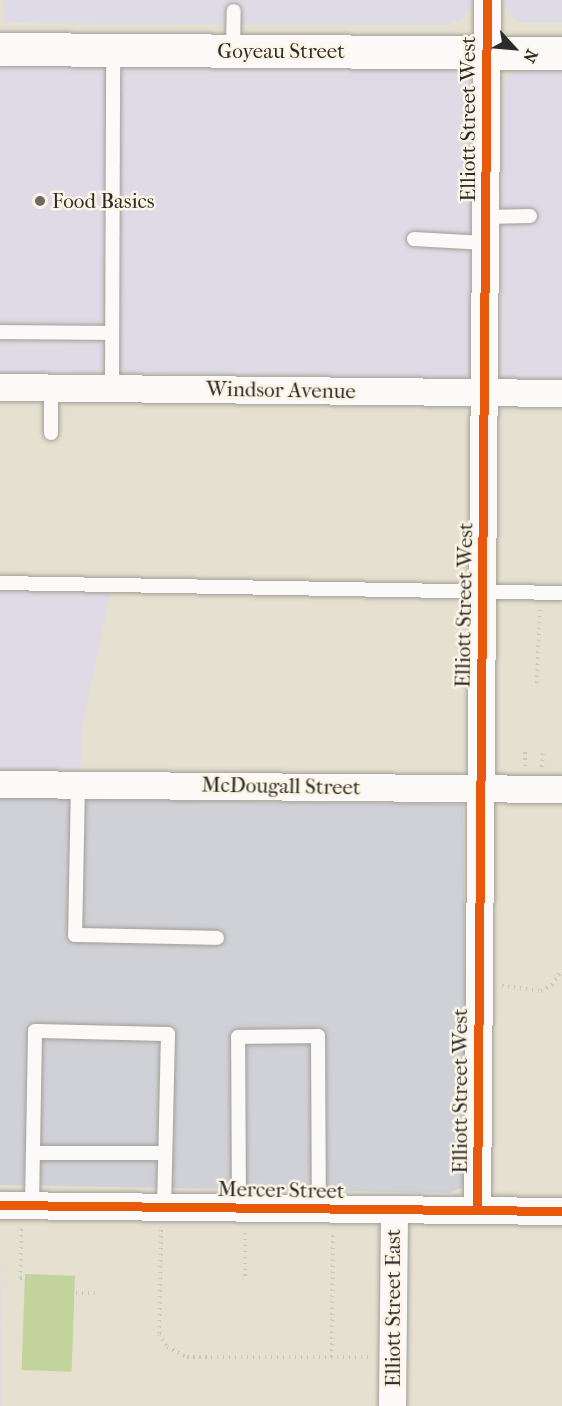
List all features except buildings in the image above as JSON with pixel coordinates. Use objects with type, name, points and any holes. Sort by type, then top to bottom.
[{"type":"street","name":"Elliott Street West","points":[[477,1210],[486,0]]},
{"type":"street","name":"Goyeau Street","points":[[0,49],[562,53]]},
{"type":"street","name":"Windsor Avenue","points":[[0,387],[562,393]]},
{"type":"street","name":"McDougall Street","points":[[0,784],[562,789]]},
{"type":"street","name":"Mercer Street","points":[[0,1205],[26,1217],[242,1219],[319,1208],[562,1211]]},
{"type":"street","name":"Elliott Street East","points":[[392,1406],[394,1209]]},
{"type":"lane","points":[[233,51],[234,10]]},
{"type":"lane","points":[[112,388],[113,50]]},
{"type":"lane","points":[[414,239],[485,230],[530,216]]},
{"type":"lane","points":[[0,332],[112,333]]},
{"type":"lane","points":[[51,388],[51,434]]},
{"type":"lane","points":[[0,583],[562,593]]},
{"type":"lane","points":[[78,784],[75,935],[217,938]]},
{"type":"lane","points":[[26,1217],[33,1153],[35,1031],[168,1034],[163,1218]]},
{"type":"lane","points":[[242,1219],[238,1037],[318,1036],[319,1208]]},
{"type":"lane","points":[[33,1153],[165,1154]]},
{"type":"path","points":[[537,683],[540,593]]},
{"type":"path","points":[[501,986],[541,992],[555,980],[562,970]]},
{"type":"path","points":[[555,980],[561,982]]},
{"type":"path","points":[[25,1278],[20,1278],[26,1217]]},
{"type":"path","points":[[163,1218],[159,1334],[167,1347],[187,1357],[375,1357]]},
{"type":"path","points":[[242,1219],[244,1276]]},
{"type":"path","points":[[332,1357],[333,1231]]},
{"type":"path","points":[[76,1293],[98,1293]]},
{"type":"shaded area","points":[[3,0],[474,0],[464,18],[447,25],[4,23]]},
{"type":"shaded area","points":[[503,0],[562,0],[562,23],[523,23],[509,16]]},
{"type":"shaded area","points":[[0,65],[444,69],[467,75],[474,96],[473,378],[0,372]]},
{"type":"shaded area","points":[[562,70],[562,379],[499,378],[503,86],[508,76],[519,71]]},
{"type":"shaded area","points":[[0,590],[111,592],[83,721],[80,771],[0,770]]},
{"type":"shaded area","points":[[0,798],[463,804],[467,1178],[461,1188],[449,1193],[0,1185]]},
{"type":"shaded area","points":[[0,1231],[2,1406],[0,1406]]},
{"type":"green space","points":[[25,1274],[75,1276],[72,1372],[22,1370]]},
{"type":"cycle path","points":[[477,1210],[487,0]]},
{"type":"cycle path","points":[[0,1205],[562,1211]]},
{"type":"place","name":"Food Basics","points":[[40,201]]}]
